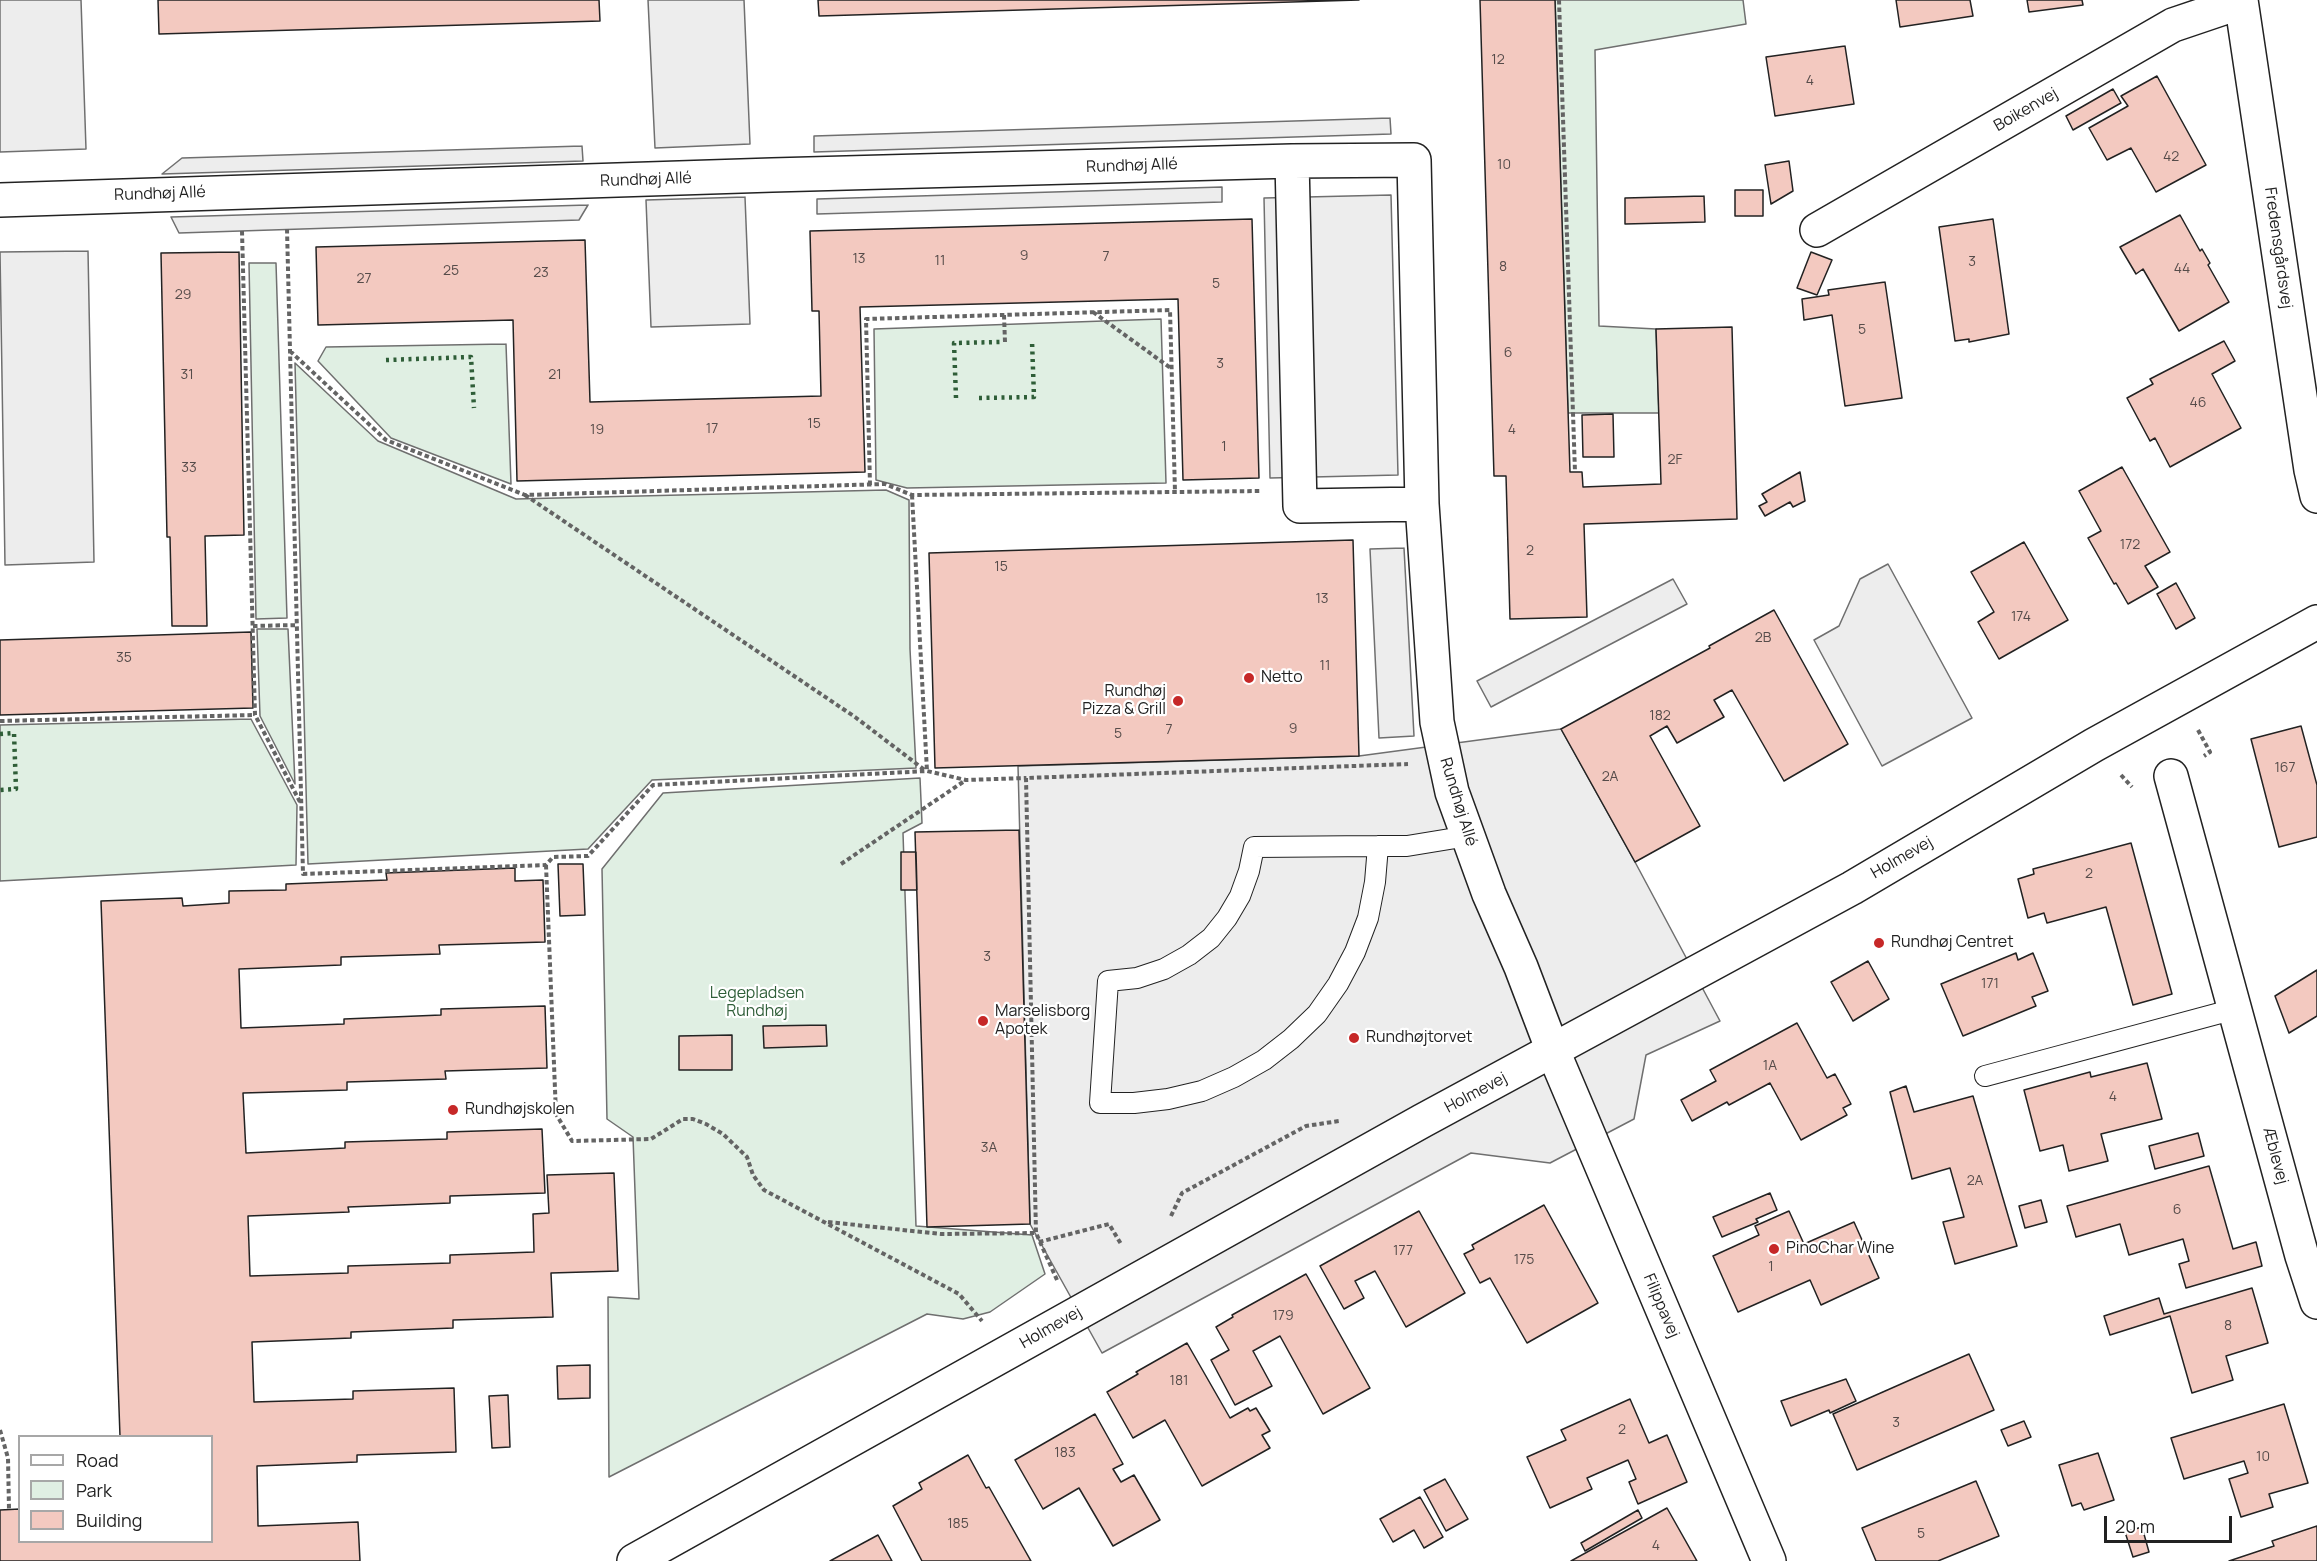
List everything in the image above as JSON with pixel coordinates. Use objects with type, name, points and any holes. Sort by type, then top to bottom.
[{"type":"street","name":"Boikenvej","points":[[1817,230],[2173,26],[2241,1]]},
{"type":"street","name":"Fredensgårdsvej","points":[[2241,1],[2317,496]]},
{"type":"street","name":"Rundhøj Allé","points":[[0,200],[1292,161],[1414,160],[1422,504],[1437,722],[1452,792],[1489,894],[1521,967],[1553,1051]]},
{"type":"street","points":[[1292,161],[1300,506],[1422,504]]},
{"type":"street","name":"Holmevej","points":[[634,1561],[1140,1278],[1852,888],[2094,745],[2317,622]]},
{"type":"street","name":"Æblevej","points":[[2171,776],[2302,1256],[2317,1302]]},
{"type":"street","name":"Filippavej","points":[[1553,1051],[1769,1561]]},
{"type":"lane","points":[[1378,846],[1376,882],[1368,918],[1355,952],[1338,984],[1317,1014],[1291,1039],[1264,1060],[1202,1091],[1168,1100],[1100,1103],[1108,981],[1137,978],[1164,969],[1189,955],[1211,938],[1227,918],[1240,896],[1249,872],[1254,847],[1378,846],[1407,846],[1468,836]]},
{"type":"lane","points":[[1985,1076],[2235,1009]]},
{"type":"path","points":[[1559,0],[1575,472]]},
{"type":"path","points":[[286,190],[303,874],[546,865]]},
{"type":"path","points":[[241,192],[255,715],[301,805]]},
{"type":"path","points":[[870,485],[866,319],[1170,310],[1175,492]]},
{"type":"path","points":[[1093,312],[1172,369]]},
{"type":"path","points":[[1004,315],[1005,342]]},
{"type":"path","points":[[289,351],[386,440],[525,495],[855,717],[927,771]]},
{"type":"path","points":[[525,495],[885,484],[912,495],[1299,490]]},
{"type":"path","points":[[912,495],[927,771]]},
{"type":"path","points":[[253,626],[296,625]]},
{"type":"path","points":[[0,721],[255,715]]},
{"type":"path","points":[[1002,1356],[978,1314],[959,1294],[764,1190],[753,1176],[747,1157],[723,1134],[706,1124],[693,1119],[683,1119],[651,1138],[572,1141],[556,1114],[546,865],[553,857],[588,856],[653,785],[927,771],[966,780],[1026,778],[1418,764],[1444,758]]},
{"type":"path","points":[[1026,778],[1036,1233],[1075,1314]]},
{"type":"path","points":[[841,864],[966,780]]},
{"type":"path","points":[[824,1222],[941,1234],[1036,1233]]},
{"type":"path","points":[[1039,1242],[1109,1224],[1140,1278]]},
{"type":"path","points":[[0,1430],[8,1458],[9,1509]]},
{"type":"green space","points":[[1555,0],[1743,0],[1746,24],[1595,50],[1599,326],[1656,329],[1659,413],[1568,413]]},
{"type":"green space","points":[[249,263],[276,263],[287,618],[256,619]]},
{"type":"green space","points":[[1161,319],[1166,483],[907,488],[876,480],[874,329]]},
{"type":"green space","points":[[506,344],[511,484],[391,438],[318,361],[326,347]]},
{"type":"green space","points":[[295,363],[378,441],[516,499],[886,490],[909,500],[910,649],[916,768],[652,780],[588,849],[308,864]]},
{"type":"green space","points":[[257,629],[288,629],[295,784],[260,716]]},
{"type":"green space","points":[[251,719],[297,805],[296,865],[0,881],[0,725]]},
{"type":"green space","name":"Legepladsen Rundhøj","points":[[920,778],[922,823],[903,833],[916,1226],[1032,1235],[1045,1274],[990,1312],[963,1319],[927,1314],[609,1477],[608,1297],[639,1299],[633,1137],[607,1119],[602,869],[663,793]]},
{"type":"shaded area","points":[[0,0],[81,0],[86,149],[0,152]]},
{"type":"shaded area","points":[[648,0],[744,0],[750,144],[655,148]]},
{"type":"shaded area","points":[[1390,118],[1391,134],[814,152],[814,136]]},
{"type":"shaded area","points":[[582,146],[583,161],[162,174],[182,158]]},
{"type":"shaded area","points":[[1222,187],[1222,202],[817,214],[817,199]]},
{"type":"shaded area","points":[[1391,195],[1398,475],[1270,478],[1264,198]]},
{"type":"shaded area","points":[[745,197],[750,324],[651,327],[646,200]]},
{"type":"shaded area","points":[[588,205],[579,220],[179,233],[171,217]]},
{"type":"shaded area","points":[[88,251],[94,562],[5,565],[0,252]]},
{"type":"shaded area","points":[[1404,548],[1414,736],[1379,738],[1370,549]]},
{"type":"shaded area","points":[[1888,564],[1972,718],[1882,766],[1814,640],[1839,626],[1860,579]]},
{"type":"shaded area","points":[[1673,579],[1687,604],[1491,707],[1477,681]]},
{"type":"shaded area","name":"Rundhøjtorvet","points":[[1561,729],[1720,1021],[1646,1055],[1634,1119],[1550,1163],[1471,1153],[1102,1353],[1030,1224],[1018,766],[1359,756]]},
{"type":"building","points":[[158,0],[599,0],[600,21],[159,34]]},
{"type":"building","points":[[818,0],[1359,0],[819,16]]},
{"type":"building","points":[[1480,0],[1555,0],[1570,472],[1582,472],[1583,487],[1661,484],[1656,329],[1732,327],[1737,519],[1584,524],[1587,617],[1510,619],[1506,476],[1494,476]]},
{"type":"building","points":[[1896,0],[1970,0],[1973,16],[1900,27]]},
{"type":"building","points":[[2027,0],[2082,0],[2083,5],[2029,12]]},
{"type":"building","points":[[1845,46],[1854,104],[1775,116],[1766,57]]},
{"type":"building","points":[[2157,76],[2206,165],[2156,192],[2131,148],[2107,160],[2089,128],[2128,106],[2121,96]]},
{"type":"building","points":[[2113,89],[2121,103],[2073,130],[2066,116]]},
{"type":"building","points":[[1789,161],[1793,191],[1771,204],[1765,165]]},
{"type":"building","points":[[1735,190],[1763,190],[1763,216],[1735,216]]},
{"type":"building","points":[[1704,196],[1705,222],[1625,224],[1625,198]]},
{"type":"building","points":[[2180,215],[2200,251],[2202,249],[2210,263],[2208,265],[2229,302],[2179,331],[2143,269],[2136,274],[2120,247]]},
{"type":"building","points":[[1252,219],[1259,478],[1183,480],[1178,299],[860,307],[865,472],[517,481],[513,320],[318,325],[316,247],[585,240],[590,402],[821,396],[819,311],[812,311],[810,231]]},
{"type":"building","points":[[1993,219],[2009,334],[1969,342],[1969,339],[1955,341],[1939,227]]},
{"type":"building","points":[[239,252],[244,535],[205,536],[207,626],[172,626],[170,537],[167,537],[161,253]]},
{"type":"building","points":[[1811,252],[1832,260],[1817,295],[1797,288]]},
{"type":"building","points":[[1885,282],[1902,398],[1845,406],[1832,315],[1804,320],[1802,299],[1829,295],[1828,290]]},
{"type":"building","points":[[2224,341],[2235,361],[2212,374],[2241,428],[2170,467],[2155,438],[2150,441],[2127,398],[2153,384],[2150,379]]},
{"type":"building","points":[[1613,414],[1614,457],[1583,457],[1582,415]]},
{"type":"building","points":[[2122,467],[2170,552],[2145,566],[2158,587],[2128,604],[2088,538],[2101,531],[2079,491]]},
{"type":"building","points":[[1800,472],[1805,501],[1793,507],[1790,502],[1765,516],[1759,506],[1767,502],[1762,494]]},
{"type":"building","points":[[1353,540],[1359,756],[935,768],[929,553]]},
{"type":"building","points":[[2024,542],[2068,620],[1999,659],[1978,622],[1994,612],[1971,572]]},
{"type":"building","points":[[2176,583],[2195,618],[2176,629],[2157,594]]},
{"type":"building","points":[[1774,610],[1848,744],[1784,781],[1732,690],[1714,700],[1724,717],[1677,743],[1667,726],[1650,736],[1700,826],[1635,862],[1561,729],[1710,648],[1709,646]]},
{"type":"building","points":[[251,632],[253,708],[0,715],[0,640]]},
{"type":"building","points":[[2301,726],[2317,785],[2317,837],[2279,847],[2251,739]]},
{"type":"building","points":[[1019,830],[1030,1224],[927,1227],[915,832]]},
{"type":"building","points":[[2131,843],[2172,994],[2133,1005],[2106,907],[2047,923],[2044,913],[2028,918],[2018,879],[2034,874],[2033,869]]},
{"type":"building","points":[[901,852],[916,852],[917,890],[901,890]]},
{"type":"building","points":[[558,864],[583,864],[585,915],[560,916]]},
{"type":"building","points":[[515,868],[515,881],[543,880],[545,942],[439,945],[440,954],[341,957],[341,965],[239,969],[241,1028],[344,1024],[344,1019],[441,1015],[441,1009],[545,1006],[547,1068],[445,1071],[446,1079],[347,1082],[347,1090],[243,1093],[246,1153],[345,1148],[345,1142],[447,1139],[447,1132],[542,1129],[545,1193],[450,1196],[450,1203],[348,1207],[349,1212],[248,1216],[250,1276],[348,1273],[348,1266],[450,1263],[450,1255],[534,1252],[533,1214],[549,1213],[547,1175],[614,1173],[618,1271],[551,1273],[553,1317],[453,1320],[453,1328],[351,1332],[351,1338],[252,1342],[254,1402],[353,1399],[353,1391],[454,1388],[456,1452],[357,1455],[357,1462],[257,1466],[258,1526],[358,1522],[360,1561],[0,1561],[0,1510],[18,1509],[18,1543],[213,1543],[213,1435],[120,1435],[101,901],[182,898],[183,906],[229,903],[229,891],[286,890],[286,884],[387,880],[386,873]]},
{"type":"building","points":[[2016,953],[2018,960],[2033,953],[2048,991],[2032,997],[2036,1006],[1963,1036],[1941,984]]},
{"type":"building","points":[[1868,961],[1889,999],[1853,1021],[1831,982]]},
{"type":"building","points":[[2317,970],[2317,1016],[2289,1033],[2275,996]]},
{"type":"building","points":[[1797,1023],[1827,1078],[1835,1074],[1851,1104],[1843,1108],[1847,1115],[1801,1140],[1770,1083],[1729,1105],[1727,1102],[1692,1121],[1681,1100],[1716,1081],[1710,1070]]},
{"type":"building","points":[[826,1025],[827,1046],[764,1048],[763,1026]]},
{"type":"building","points":[[732,1035],[732,1070],[679,1070],[679,1036]]},
{"type":"building","points":[[2147,1063],[2162,1119],[2101,1134],[2108,1161],[2069,1171],[2063,1145],[2040,1151],[2024,1090],[2090,1072],[2091,1077]]},
{"type":"building","points":[[1906,1086],[1914,1112],[1973,1096],[2017,1246],[1955,1264],[1943,1222],[1964,1217],[1950,1168],[1912,1179],[1890,1092]]},
{"type":"building","points":[[2198,1133],[2204,1156],[2155,1169],[2149,1146]]},
{"type":"building","points":[[2209,1166],[2233,1249],[2256,1242],[2262,1266],[2186,1288],[2179,1264],[2189,1261],[2183,1239],[2129,1255],[2120,1224],[2076,1237],[2067,1206]]},
{"type":"building","points":[[1770,1193],[1777,1210],[1756,1219],[1758,1222],[1722,1237],[1713,1217]]},
{"type":"building","points":[[2041,1200],[2047,1222],[2025,1228],[2019,1206]]},
{"type":"building","points":[[1544,1205],[1598,1303],[1527,1343],[1490,1278],[1480,1283],[1464,1254],[1474,1249],[1472,1245]]},
{"type":"building","points":[[1419,1211],[1465,1293],[1406,1327],[1375,1271],[1355,1281],[1364,1298],[1344,1309],[1320,1266]]},
{"type":"building","points":[[1789,1211],[1804,1244],[1854,1222],[1879,1278],[1821,1305],[1810,1280],[1738,1312],[1713,1256],[1759,1235],[1755,1226]]},
{"type":"building","points":[[1306,1274],[1370,1388],[1323,1414],[1280,1336],[1253,1351],[1272,1386],[1235,1405],[1211,1360],[1229,1350],[1216,1327],[1233,1317],[1232,1315]]},
{"type":"building","points":[[2252,1288],[2268,1343],[2226,1356],[2233,1380],[2192,1393],[2170,1316],[2110,1335],[2104,1316],[2159,1298],[2164,1314]]},
{"type":"building","points":[[1187,1343],[1230,1418],[1248,1408],[1250,1411],[1256,1408],[1270,1431],[1262,1435],[1270,1448],[1202,1486],[1165,1420],[1133,1438],[1107,1392],[1138,1374],[1136,1372]]},
{"type":"building","points":[[1969,1354],[1994,1410],[1857,1470],[1833,1414]]},
{"type":"building","points":[[590,1365],[590,1398],[558,1399],[557,1366]]},
{"type":"building","points":[[1846,1379],[1856,1401],[1830,1413],[1829,1410],[1791,1426],[1781,1401]]},
{"type":"building","points":[[508,1395],[510,1447],[492,1448],[489,1396]]},
{"type":"building","points":[[1630,1399],[1649,1443],[1667,1435],[1687,1482],[1638,1504],[1629,1482],[1636,1479],[1628,1460],[1587,1478],[1592,1489],[1550,1508],[1527,1457],[1566,1440],[1561,1430]]},
{"type":"building","points":[[2284,1404],[2308,1483],[2269,1494],[2273,1507],[2241,1517],[2229,1479],[2248,1473],[2244,1461],[2184,1479],[2171,1438]]},
{"type":"building","points":[[1095,1414],[1123,1464],[1113,1469],[1121,1482],[1134,1475],[1160,1520],[1113,1546],[1079,1488],[1043,1509],[1015,1460]]},
{"type":"building","points":[[2024,1421],[2031,1437],[2008,1446],[2001,1430]]},
{"type":"building","points":[[2098,1453],[2114,1500],[2084,1510],[2081,1503],[2072,1506],[2059,1465]]},
{"type":"building","points":[[968,1455],[1031,1561],[922,1561],[893,1506],[922,1489],[919,1483]]},
{"type":"building","points":[[1445,1479],[1468,1519],[1446,1531],[1424,1490]]},
{"type":"building","points":[[1976,1481],[1999,1536],[1938,1561],[1876,1561],[1862,1528]]},
{"type":"building","points":[[1420,1497],[1443,1537],[1424,1548],[1414,1530],[1393,1542],[1380,1519]]},
{"type":"building","points":[[1667,1508],[1697,1561],[1571,1561]]},
{"type":"building","points":[[1638,1510],[1642,1518],[1585,1551],[1581,1543]]},
{"type":"building","points":[[2317,1526],[2317,1561],[2229,1561],[2274,1546],[2272,1541]]},
{"type":"building","points":[[2142,1527],[2149,1552],[2133,1557],[2125,1532]]},
{"type":"building","points":[[878,1535],[892,1561],[830,1561]]},
{"type":"hedge","points":[[979,398],[1034,397],[1032,341]]},
{"type":"hedge","points":[[956,398],[954,343],[1000,342]]},
{"type":"hedge","points":[[386,360],[471,357],[474,408]]},
{"type":"hedge","points":[[0,734],[14,733],[16,789],[0,790]]},
{"type":"place","name":"Netto","points":[[1249,678]]},
{"type":"place","name":"Rundhøj Pizza & Grill","points":[[1178,701]]},
{"type":"place","name":"Rundhøj Centret","points":[[1879,943]]},
{"type":"place","name":"Marselisborg Apotek","points":[[983,1021]]},
{"type":"place","name":"Rundhøjtorvet","points":[[1354,1038]]},
{"type":"place","name":"Rundhøjskolen","points":[[453,1110]]},
{"type":"place","name":"PinoChar Wine","points":[[1774,1249]]}]
